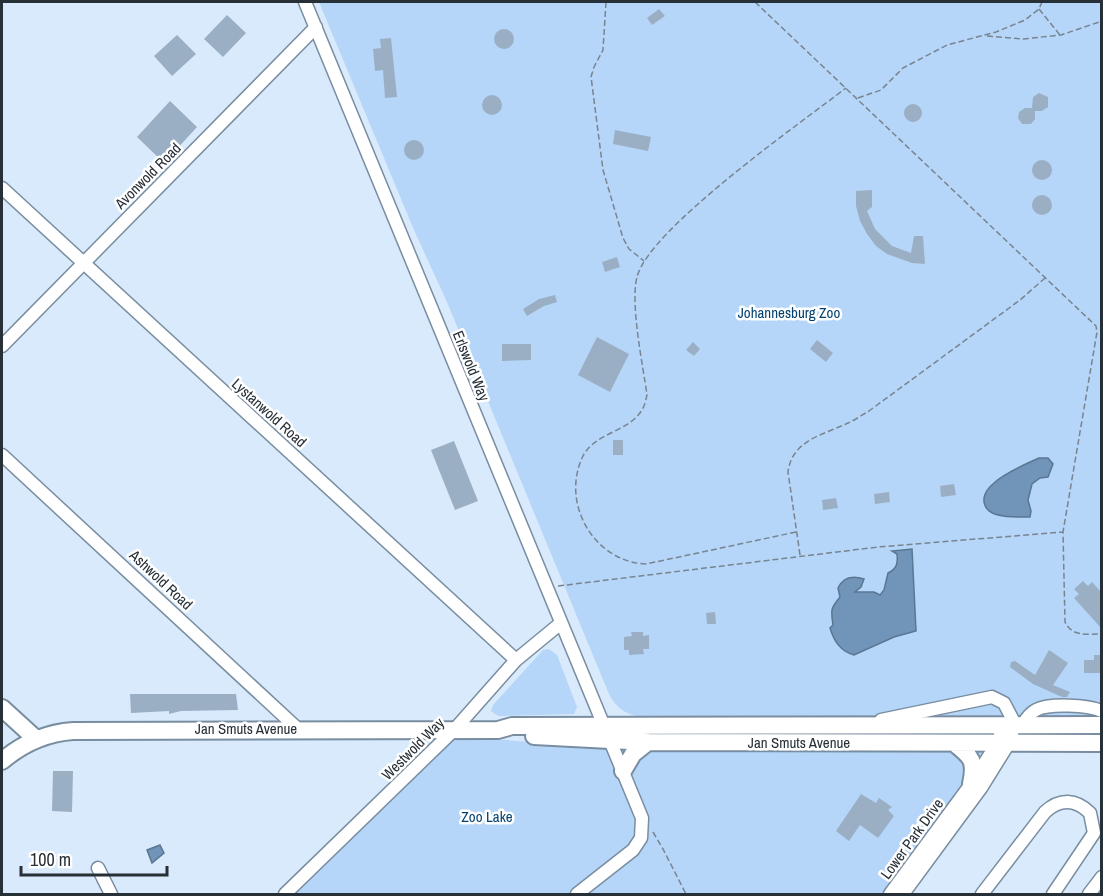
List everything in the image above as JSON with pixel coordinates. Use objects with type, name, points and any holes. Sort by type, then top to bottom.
[{"type":"main road","points":[[2,708],[36,739]]},
{"type":"main road","points":[[15,721],[18,731],[17,749]]},
{"type":"main road","name":"Jan Smuts Avenue","points":[[498,730],[512,726],[603,725],[1101,725]]},
{"type":"main road","name":"Jan Smuts Avenue","points":[[2,761],[17,749],[36,739],[52,733],[73,730],[455,729],[498,730],[510,734],[648,742],[1101,743]]},
{"type":"main road","points":[[622,771],[633,754],[648,742]]},
{"type":"main road","points":[[954,743],[972,760],[974,769],[971,784]]},
{"type":"street","name":"Erlswold Way","points":[[305,2],[642,818]]},
{"type":"street","name":"Avonwold Road","points":[[2,346],[316,27]]},
{"type":"street","name":"Lystanwold Road","points":[[2,188],[516,660]]},
{"type":"street","name":"Ashwold Road","points":[[2,455],[298,730]]},
{"type":"street","name":"Westwold Way","points":[[285,894],[455,729],[516,660],[561,623]]},
{"type":"street","points":[[861,725],[992,697],[1004,703],[1014,725],[1032,712],[1045,707],[1085,706],[1101,711]]},
{"type":"street","name":"Lower Park Drive","points":[[903,894],[1014,725]]},
{"type":"street","name":"Lower Park Drive","points":[[890,894],[963,804],[971,784],[1003,742]]},
{"type":"street","points":[[982,894],[1045,812],[1065,801],[1074,802],[1090,813],[1094,833],[1053,894]]},
{"type":"street","points":[[578,894],[633,850],[641,838],[642,818]]},
{"type":"street","points":[[98,868],[111,894]]},
{"type":"street","points":[[1089,894],[1101,877]]},
{"type":"path","points":[[606,2],[603,50],[591,77],[603,170],[623,238],[629,249],[645,262]]},
{"type":"path","points":[[755,2],[1097,328]]},
{"type":"path","points":[[857,98],[880,90],[903,68],[947,45],[1025,20],[1039,9],[1042,2]]},
{"type":"path","points":[[1039,9],[1061,35]]},
{"type":"path","points":[[983,35],[1023,39],[1061,35],[1101,21]]},
{"type":"path","points":[[796,532],[646,564],[635,564],[620,558],[600,544],[587,530],[578,514],[575,490],[583,456],[590,446],[632,422],[643,409],[647,395],[635,297],[637,276],[645,262],[679,221],[846,88]]},
{"type":"path","points":[[800,556],[788,472],[789,463],[806,441],[869,411],[1020,300],[1045,278]]},
{"type":"path","points":[[1101,323],[1097,328],[1063,532],[1065,622],[1070,631],[1101,634]]},
{"type":"path","points":[[545,587],[878,547],[1063,532]]},
{"type":"path","points":[[642,818],[663,849],[686,894]]},
{"type":"green space","name":"Johannesburg Zoo","points":[[319,2],[1101,2],[1101,715],[646,718],[634,716],[619,708],[609,694],[447,302],[414,230]]},
{"type":"green space","points":[[549,649],[557,655],[577,707],[574,714],[498,716],[491,711],[493,705],[543,650]]},
{"type":"green space","name":"Zoo Lake","points":[[458,736],[602,748],[992,747],[882,894],[288,894]]},
{"type":"shaded area","points":[[1039,458],[1048,458],[1053,464],[1048,477],[1040,478],[1032,484],[1028,500],[1030,517],[1001,516],[988,510],[984,498],[990,486],[1010,472]]},
{"type":"shaded area","points":[[912,549],[916,631],[894,637],[854,655],[845,651],[836,641],[830,628],[833,625],[833,607],[840,597],[838,588],[840,584],[852,577],[864,579],[861,587],[855,592],[874,592],[880,595],[884,590],[888,573],[895,568],[897,563],[897,554],[892,551]]},
{"type":"shaded area","points":[[160,845],[164,853],[152,863],[147,850]]},
{"type":"building","points":[[659,9],[665,16],[652,25],[647,18]]},
{"type":"building","points":[[227,15],[246,33],[223,57],[204,39]]},
{"type":"building","points":[[504,29],[511,32],[514,39],[511,46],[504,49],[497,46],[494,39],[497,32]]},
{"type":"building","points":[[177,35],[196,54],[172,76],[154,56]]},
{"type":"building","points":[[391,38],[397,97],[385,98],[383,70],[375,71],[373,49],[381,48],[380,39]]},
{"type":"building","points":[[1039,93],[1048,97],[1048,107],[1042,111],[1035,111],[1035,119],[1031,124],[1022,124],[1018,118],[1019,112],[1025,108],[1032,108],[1033,97]]},
{"type":"building","points":[[488,95],[496,95],[502,101],[502,109],[496,115],[488,115],[482,109],[482,101]]},
{"type":"building","points":[[170,101],[197,127],[164,163],[137,137]]},
{"type":"building","points":[[913,104],[919,107],[922,113],[919,119],[913,122],[907,119],[904,113],[907,107]]},
{"type":"building","points":[[615,130],[651,137],[648,151],[613,144]]},
{"type":"building","points":[[414,140],[421,143],[424,150],[421,157],[414,160],[407,157],[404,150],[407,143]]},
{"type":"building","points":[[1042,160],[1049,163],[1052,170],[1049,177],[1042,180],[1035,177],[1032,170],[1035,163]]},
{"type":"building","points":[[872,190],[872,207],[867,211],[875,229],[892,246],[911,253],[914,236],[923,236],[925,264],[912,263],[887,254],[876,246],[867,234],[856,206],[856,191]]},
{"type":"building","points":[[1042,195],[1049,198],[1052,205],[1049,212],[1042,215],[1035,212],[1032,205],[1035,198]]},
{"type":"building","points":[[617,257],[620,267],[605,272],[602,262]]},
{"type":"building","points":[[555,295],[557,302],[544,306],[527,316],[523,309],[539,299]]},
{"type":"building","points":[[597,337],[629,354],[610,392],[578,375]]},
{"type":"building","points":[[817,340],[833,353],[826,362],[810,349]]},
{"type":"building","points":[[693,342],[700,349],[694,356],[686,350]]},
{"type":"building","points":[[502,344],[531,344],[531,360],[502,361]]},
{"type":"building","points":[[613,440],[623,440],[623,455],[613,455]]},
{"type":"building","points":[[454,441],[478,501],[455,510],[431,450]]},
{"type":"building","points":[[954,484],[956,495],[941,497],[940,486]]},
{"type":"building","points":[[889,492],[890,502],[875,504],[874,494]]},
{"type":"building","points":[[836,498],[838,508],[823,510],[822,500]]},
{"type":"building","points":[[1083,581],[1088,586],[1092,582],[1101,592],[1101,628],[1074,598],[1079,594],[1074,589]]},
{"type":"building","points":[[715,612],[716,624],[707,624],[706,613]]},
{"type":"building","points":[[631,632],[643,632],[643,636],[649,635],[649,649],[643,649],[644,654],[629,655],[629,650],[624,650],[624,637],[632,636]]},
{"type":"building","points":[[1049,650],[1068,663],[1053,685],[1070,692],[1067,697],[1033,684],[1010,667],[1011,662],[1015,661],[1035,675]]},
{"type":"building","points":[[1094,655],[1101,655],[1101,673],[1084,673],[1084,660],[1094,660]]},
{"type":"building","points":[[130,694],[236,694],[238,710],[181,711],[169,714],[169,711],[131,713]]},
{"type":"building","points":[[53,771],[73,771],[72,812],[52,811]]},
{"type":"building","points":[[861,794],[876,803],[879,798],[892,807],[888,810],[894,816],[878,838],[860,825],[849,841],[836,831]]}]
